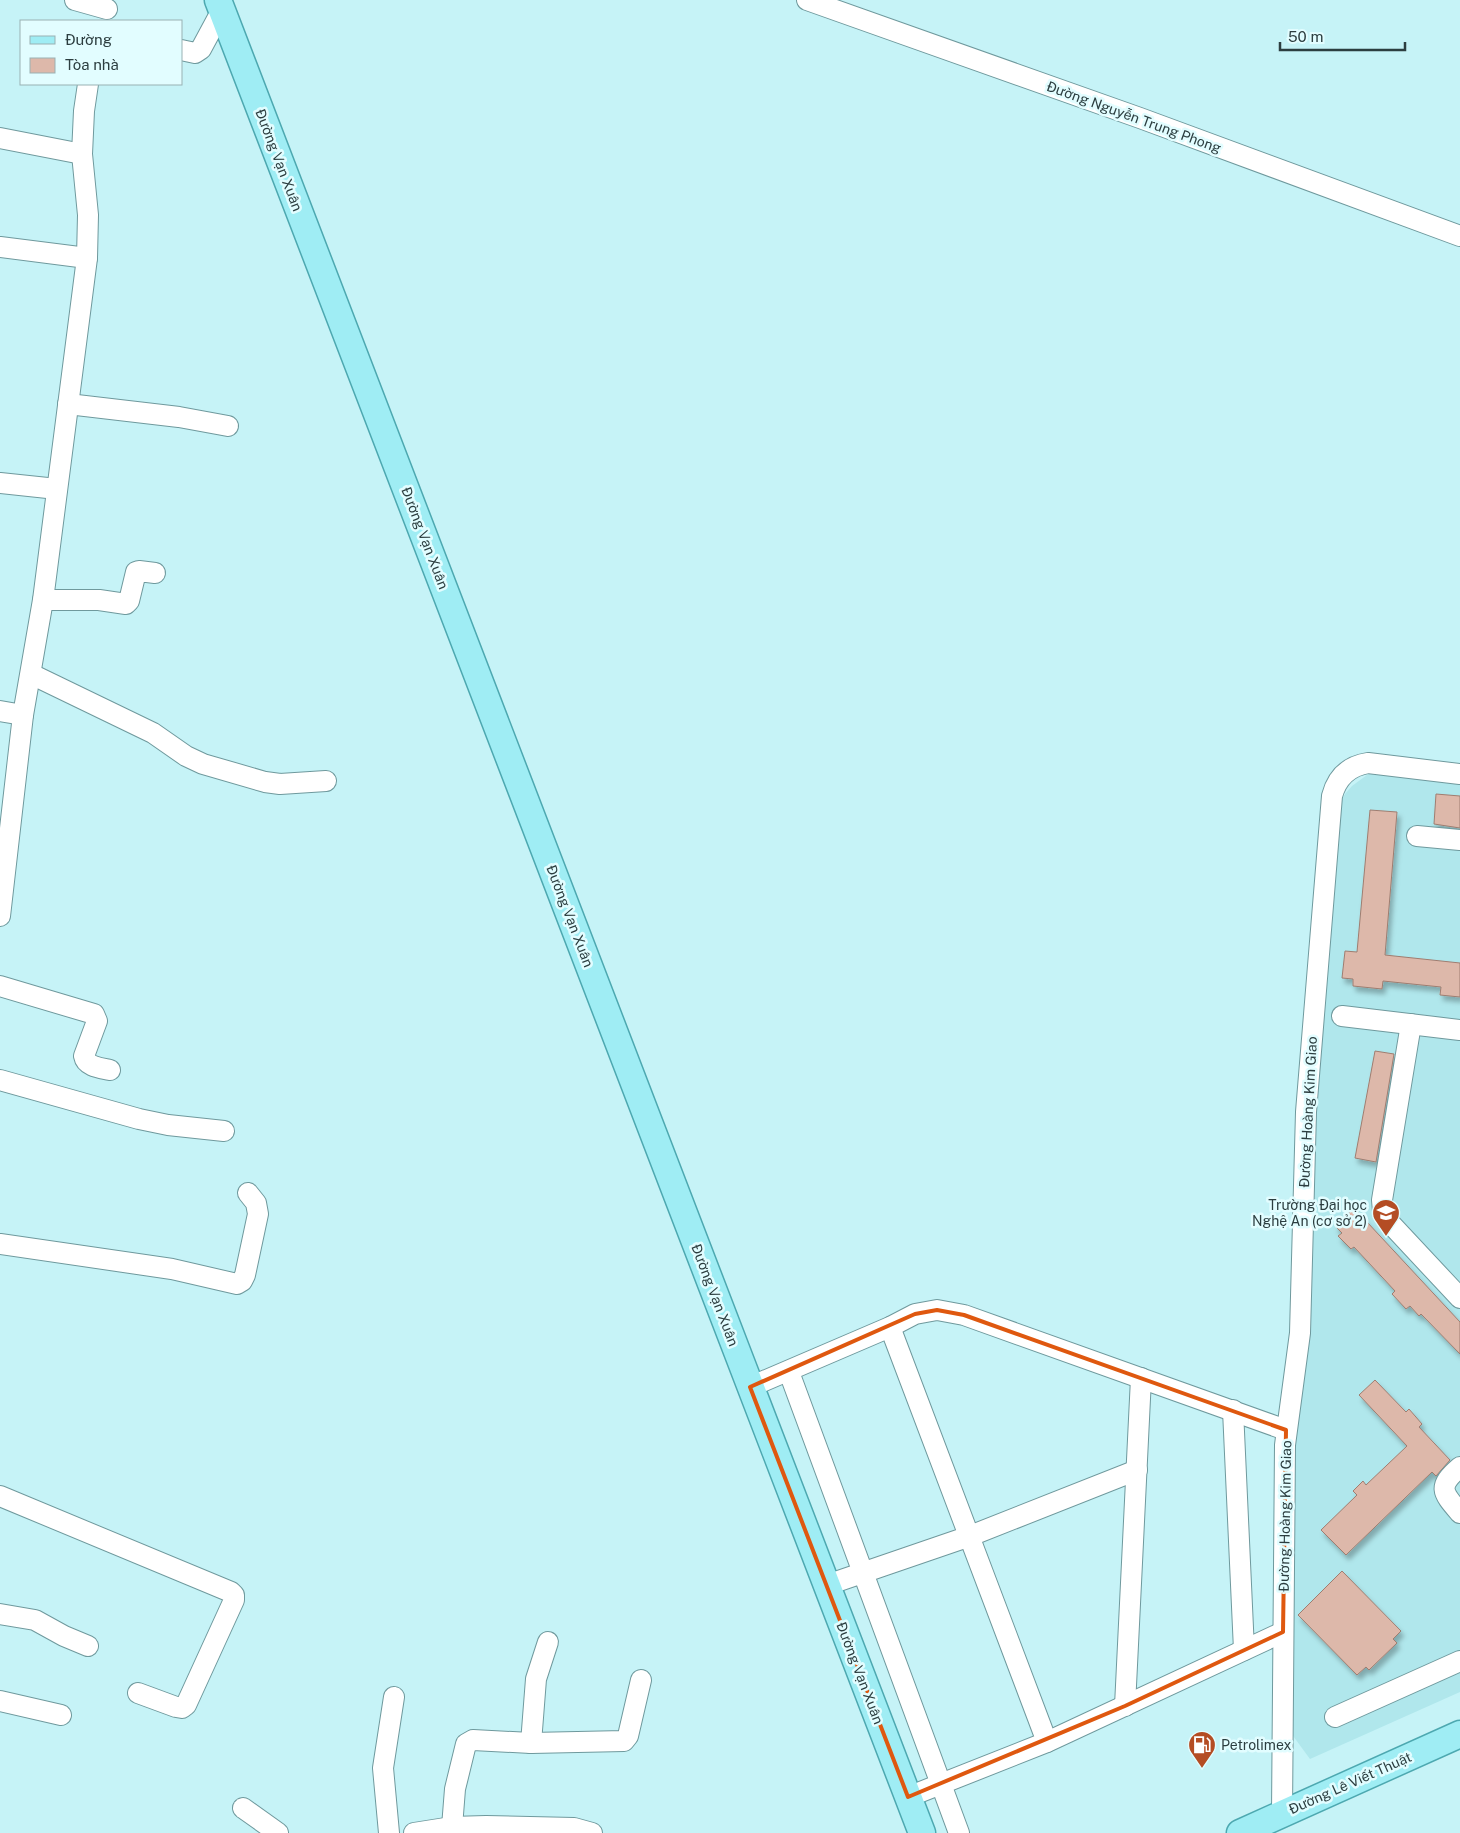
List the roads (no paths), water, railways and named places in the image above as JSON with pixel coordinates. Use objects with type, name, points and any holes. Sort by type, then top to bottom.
[{"type":"main road","name":"Đường Vạn Xuân","points":[[220,5],[922,1833]]},
{"type":"main road","name":"Đường Lê Viết Thuật","points":[[1240,1833],[1460,1734]]},
{"type":"street","points":[[75,0],[106,10]]},
{"type":"street","name":"Đường Nguyễn Trung Phong","points":[[808,0],[1131,115],[1460,236]]},
{"type":"street","points":[[182,50],[195,53],[201,49],[220,5]]},
{"type":"street","points":[[1,904],[23,715],[43,600],[87,258],[88,214],[82,154],[84,111],[88,85]]},
{"type":"street","points":[[0,138],[82,154]]},
{"type":"street","points":[[0,247],[87,258]]},
{"type":"street","points":[[68,404],[179,417],[228,426]]},
{"type":"street","points":[[0,483],[57,489]]},
{"type":"street","points":[[43,600],[83,599],[126,604],[129,601],[136,572],[154,573]]},
{"type":"street","points":[[31,674],[153,733],[186,756],[203,764],[265,782],[280,784],[326,781]]},
{"type":"street","points":[[0,711],[23,715]]},
{"type":"street","name":"Đường Hoàng Kim Giao","points":[[1282,1813],[1286,1430],[1300,1333],[1306,1112],[1334,790],[1344,772],[1368,763],[1460,774]]},
{"type":"street","points":[[1417,836],[1460,840]]},
{"type":"street","points":[[0,986],[94,1014],[97,1022],[84,1056],[85,1061],[88,1064],[110,1070]]},
{"type":"street","points":[[1342,1016],[1460,1030]]},
{"type":"street","points":[[1411,1024],[1382,1200],[1383,1211],[1389,1222],[1460,1298]]},
{"type":"street","points":[[0,1080],[139,1119],[168,1125],[224,1131]]},
{"type":"street","points":[[0,1244],[172,1269],[236,1284],[242,1281],[245,1275],[258,1214],[256,1203],[248,1192]]},
{"type":"street","points":[[750,1387],[789,1372],[915,1314],[937,1310],[964,1315],[1286,1430]]},
{"type":"street","points":[[890,1327],[1047,1742]]},
{"type":"street","points":[[789,1372],[959,1833]]},
{"type":"street","points":[[1125,1706],[1141,1378]]},
{"type":"street","points":[[1234,1410],[1244,1650]]},
{"type":"street","points":[[1460,1467],[1446,1480],[1444,1489],[1446,1497],[1460,1513]]},
{"type":"street","points":[[827,1585],[970,1536],[1136,1470]]},
{"type":"street","points":[[0,1496],[231,1592],[234,1596],[234,1600],[186,1705],[182,1708],[176,1708],[138,1693]]},
{"type":"street","points":[[0,1614],[35,1620],[64,1636],[88,1646]]},
{"type":"street","points":[[908,1797],[1047,1742],[1283,1632]]},
{"type":"street","points":[[531,1743],[536,1679],[548,1642]]},
{"type":"street","points":[[1335,1717],[1460,1660]]},
{"type":"street","points":[[452,1827],[455,1789],[463,1749],[466,1744],[473,1740],[531,1743],[624,1741],[628,1736],[641,1680]]},
{"type":"street","points":[[389,1833],[383,1768],[394,1697]]},
{"type":"street","points":[[0,1701],[61,1715]]},
{"type":"street","points":[[243,1808],[278,1833]]},
{"type":"street","points":[[414,1833],[452,1827],[486,1826],[574,1828],[592,1833]]},
{"type":"place","name":"Trường Đại học Nghệ An (cơ sở 2)","points":[[1386,1237]]},
{"type":"place","name":"Petrolimex","points":[[1202,1769]]}]
